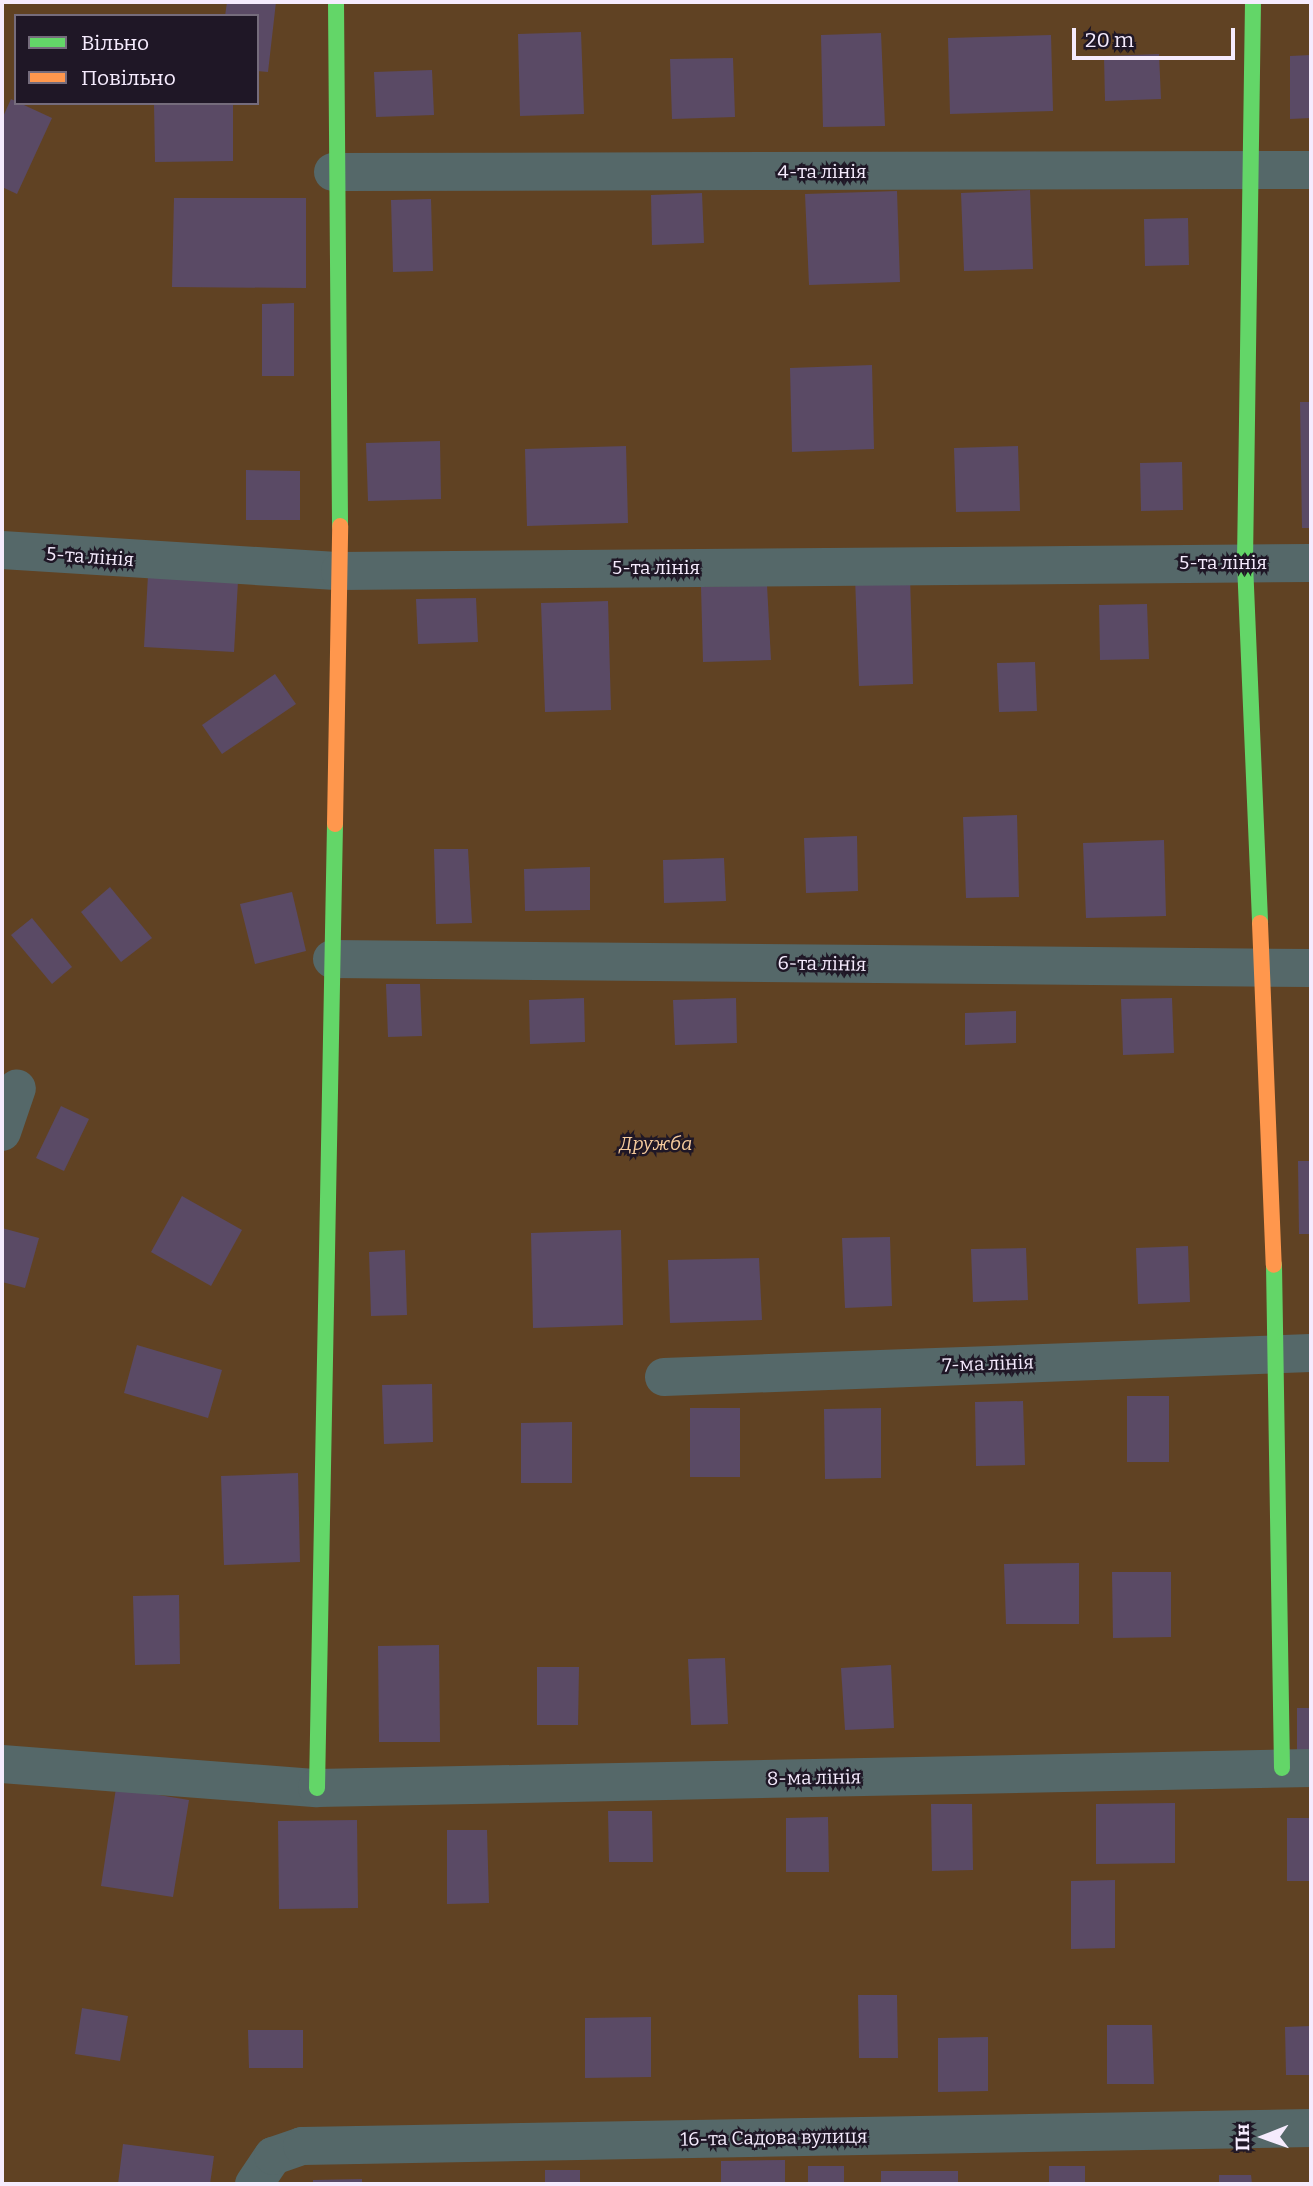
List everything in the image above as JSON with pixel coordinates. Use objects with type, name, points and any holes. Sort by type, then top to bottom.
[{"type":"street","points":[[317,1788],[340,571],[333,172],[336,2]]},
{"type":"street","points":[[1253,2],[1253,171],[1245,563],[1259,968],[1295,1353],[1296,1768]]},
{"type":"street","name":"4-та лінія","points":[[333,172],[1311,170]]},
{"type":"street","name":"5-та лінія","points":[[2,550],[340,571],[1311,563]]},
{"type":"street","name":"6-та лінія","points":[[332,959],[1311,968]]},
{"type":"street","points":[[2,1132],[17,1088]]},
{"type":"street","name":"7-ма лінія","points":[[664,1377],[1295,1353]]},
{"type":"street","name":"8-ма лінія","points":[[2,1764],[317,1788],[1296,1768]]},
{"type":"street","name":"16-та Садова вулиця","points":[[254,2184],[273,2156],[302,2146],[1311,2128]]},
{"type":"green space","name":"Дружба","points":[[2,2],[1311,2],[1311,2184],[2,2184]]},
{"type":"building","points":[[227,2],[276,2],[268,72],[259,71],[259,14],[225,14]]},
{"type":"building","points":[[581,32],[584,114],[520,116],[518,34]]},
{"type":"building","points":[[881,33],[885,126],[823,127],[821,35]]},
{"type":"building","points":[[1051,35],[1053,111],[950,114],[948,38]]},
{"type":"building","points":[[1159,54],[1161,99],[1105,101],[1104,56]]},
{"type":"building","points":[[1311,55],[1311,118],[1290,119],[1290,56]]},
{"type":"building","points":[[733,58],[735,117],[672,119],[670,59]]},
{"type":"building","points":[[432,70],[434,115],[376,117],[374,72]]},
{"type":"building","points":[[11,99],[14,105],[24,105],[52,118],[17,194],[2,187],[2,119]]},
{"type":"building","points":[[154,105],[233,105],[233,161],[155,162]]},
{"type":"building","points":[[1030,190],[1033,269],[964,271],[961,193]]},
{"type":"building","points":[[897,191],[900,282],[809,285],[805,194]]},
{"type":"building","points":[[702,193],[704,243],[652,245],[651,195]]},
{"type":"building","points":[[174,198],[306,198],[306,288],[172,287]]},
{"type":"building","points":[[431,199],[433,271],[393,272],[391,200]]},
{"type":"building","points":[[1188,218],[1189,265],[1145,266],[1144,219]]},
{"type":"building","points":[[294,303],[294,376],[262,376],[262,304]]},
{"type":"building","points":[[872,365],[874,449],[792,452],[790,368]]},
{"type":"building","points":[[1300,402],[1311,402],[1311,528],[1302,528]]},
{"type":"building","points":[[440,441],[441,499],[368,501],[366,443]]},
{"type":"building","points":[[626,446],[628,523],[527,526],[525,449]]},
{"type":"building","points":[[1018,446],[1020,511],[956,512],[954,448]]},
{"type":"building","points":[[1182,462],[1183,510],[1141,511],[1140,463]]},
{"type":"building","points":[[246,470],[300,471],[300,520],[246,520]]},
{"type":"building","points":[[148,575],[238,581],[234,652],[144,647]]},
{"type":"building","points":[[910,575],[913,684],[859,686],[855,577]]},
{"type":"building","points":[[767,585],[771,660],[703,662],[701,587]]},
{"type":"building","points":[[476,598],[478,642],[418,644],[416,599]]},
{"type":"building","points":[[608,601],[611,710],[545,712],[541,603]]},
{"type":"building","points":[[1147,604],[1149,659],[1100,660],[1099,605]]},
{"type":"building","points":[[1035,662],[1037,711],[999,712],[997,663]]},
{"type":"building","points":[[275,674],[296,704],[222,754],[202,725]]},
{"type":"building","points":[[1017,815],[1019,897],[966,898],[963,817]]},
{"type":"building","points":[[857,836],[858,891],[806,893],[804,838]]},
{"type":"building","points":[[1164,840],[1166,916],[1086,918],[1083,843]]},
{"type":"building","points":[[434,849],[468,849],[472,923],[436,924]]},
{"type":"building","points":[[724,858],[726,901],[664,903],[663,860]]},
{"type":"building","points":[[590,867],[590,910],[525,911],[524,869]]},
{"type":"building","points":[[110,887],[152,938],[121,962],[81,912]]},
{"type":"building","points":[[292,892],[306,951],[255,964],[240,904]]},
{"type":"building","points":[[32,918],[72,967],[52,984],[11,935]]},
{"type":"building","points":[[386,984],[420,984],[422,1036],[388,1037]]},
{"type":"building","points":[[584,998],[585,1042],[530,1044],[529,1000]]},
{"type":"building","points":[[736,998],[737,1043],[675,1045],[673,1000]]},
{"type":"building","points":[[1172,998],[1174,1053],[1123,1055],[1121,999]]},
{"type":"building","points":[[1016,1011],[1016,1043],[965,1045],[965,1013]]},
{"type":"building","points":[[61,1106],[89,1119],[64,1171],[36,1158]]},
{"type":"building","points":[[1298,1161],[1311,1161],[1311,1234],[1299,1234]]},
{"type":"building","points":[[182,1196],[242,1230],[211,1286],[151,1252]]},
{"type":"building","points":[[2,1228],[39,1238],[25,1288],[2,1282]]},
{"type":"building","points":[[621,1230],[623,1325],[533,1328],[531,1233]]},
{"type":"building","points":[[890,1237],[892,1306],[845,1308],[842,1238]]},
{"type":"building","points":[[1188,1246],[1190,1302],[1138,1304],[1136,1248]]},
{"type":"building","points":[[1026,1248],[1028,1300],[973,1302],[971,1249]]},
{"type":"building","points":[[405,1250],[407,1315],[371,1316],[369,1252]]},
{"type":"building","points":[[759,1258],[762,1320],[670,1323],[668,1260]]},
{"type":"building","points":[[137,1345],[222,1370],[208,1418],[124,1393]]},
{"type":"building","points":[[432,1384],[433,1442],[384,1444],[382,1385]]},
{"type":"building","points":[[1127,1396],[1169,1396],[1169,1462],[1127,1462]]},
{"type":"building","points":[[1023,1401],[1025,1465],[976,1466],[975,1402]]},
{"type":"building","points":[[690,1408],[740,1408],[740,1477],[690,1477]]},
{"type":"building","points":[[881,1408],[881,1478],[825,1479],[824,1409]]},
{"type":"building","points":[[572,1422],[572,1483],[521,1483],[521,1423]]},
{"type":"building","points":[[298,1473],[300,1562],[224,1565],[221,1476]]},
{"type":"building","points":[[1079,1563],[1079,1624],[1006,1624],[1004,1564]]},
{"type":"building","points":[[1112,1572],[1171,1572],[1171,1637],[1113,1638]]},
{"type":"building","points":[[179,1595],[180,1664],[135,1665],[133,1596]]},
{"type":"building","points":[[439,1645],[440,1742],[379,1742],[378,1646]]},
{"type":"building","points":[[725,1658],[728,1724],[691,1725],[688,1659]]},
{"type":"building","points":[[891,1665],[894,1728],[845,1730],[841,1668]]},
{"type":"building","points":[[537,1667],[579,1667],[578,1725],[537,1725]]},
{"type":"building","points":[[1297,1708],[1311,1708],[1311,1755],[1297,1755]]},
{"type":"building","points":[[116,1788],[189,1800],[173,1897],[101,1886]]},
{"type":"building","points":[[1175,1803],[1175,1863],[1096,1864],[1096,1804]]},
{"type":"building","points":[[931,1804],[972,1804],[973,1870],[932,1871]]},
{"type":"building","points":[[608,1811],[652,1811],[653,1862],[609,1862]]},
{"type":"building","points":[[828,1817],[829,1872],[786,1872],[786,1818]]},
{"type":"building","points":[[1287,1818],[1311,1818],[1311,1881],[1287,1881]]},
{"type":"building","points":[[357,1820],[358,1908],[279,1909],[278,1821]]},
{"type":"building","points":[[447,1830],[487,1830],[489,1903],[447,1904]]},
{"type":"building","points":[[1115,1880],[1115,1948],[1071,1949],[1071,1881]]},
{"type":"building","points":[[858,1995],[897,1995],[898,2058],[859,2058]]},
{"type":"building","points":[[82,2008],[128,2016],[120,2061],[75,2054]]},
{"type":"building","points":[[651,2017],[651,2077],[585,2078],[585,2018]]},
{"type":"building","points":[[1107,2025],[1152,2025],[1154,2084],[1107,2084]]},
{"type":"building","points":[[1311,2026],[1311,2075],[1286,2075],[1285,2027]]},
{"type":"building","points":[[248,2030],[303,2030],[303,2068],[249,2068]]},
{"type":"building","points":[[988,2037],[988,2091],[938,2092],[938,2038]]},
{"type":"building","points":[[123,2144],[214,2156],[210,2184],[118,2184]]},
{"type":"building","points":[[785,2160],[785,2184],[721,2184],[721,2161]]},
{"type":"building","points":[[808,2166],[844,2166],[844,2184],[808,2184]]},
{"type":"building","points":[[1049,2166],[1085,2166],[1085,2184],[1049,2184]]},
{"type":"building","points":[[545,2170],[580,2170],[580,2184],[545,2184]]},
{"type":"building","points":[[881,2171],[958,2171],[958,2184],[881,2184]]},
{"type":"building","points":[[1219,2175],[1251,2175],[1252,2184],[1219,2184]]},
{"type":"building","points":[[362,2179],[362,2184],[313,2184],[313,2180]]},
{"type":"traffic: fast","points":[[336,2],[340,526]]},
{"type":"traffic: fast","points":[[1253,2],[1245,563],[1260,923]]},
{"type":"traffic: fast","points":[[317,1788],[335,824]]},
{"type":"traffic: fast","points":[[1274,1265],[1282,1768]]},
{"type":"traffic: slow","points":[[335,824],[340,526]]},
{"type":"traffic: slow","points":[[1260,923],[1274,1265]]}]
